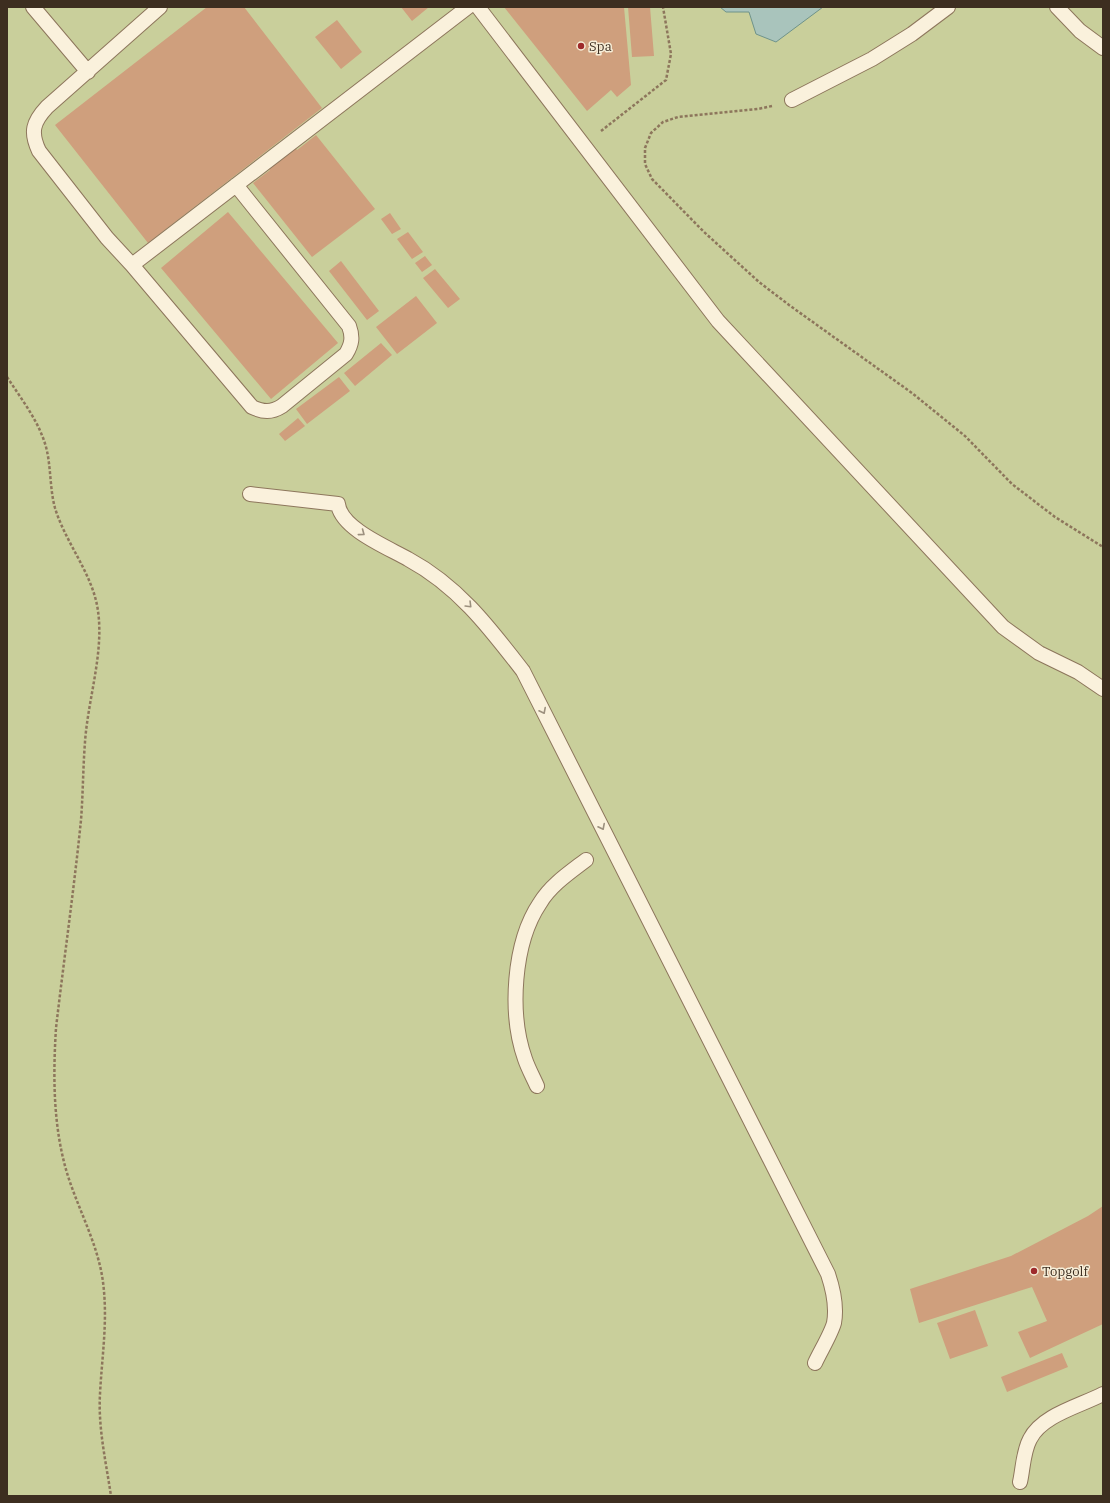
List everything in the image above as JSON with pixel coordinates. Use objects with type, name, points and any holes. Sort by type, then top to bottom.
[{"type":"lane","points":[[33,7],[88,72]]},
{"type":"lane","points":[[160,7],[47,107],[38,117],[34,128],[34,140],[39,151],[107,238],[132,265],[252,407],[267,412],[282,406],[346,354],[350,347],[352,333],[236,185]]},
{"type":"lane","points":[[132,265],[468,7]]},
{"type":"lane","points":[[478,7],[718,321],[987,612],[1020,641],[1039,653],[1078,672],[1103,688]]},
{"type":"lane","points":[[792,100],[872,59],[912,34],[948,7]]},
{"type":"lane","points":[[1057,7],[1080,31],[1103,48]]},
{"type":"lane","points":[[250,494],[338,504],[340,512],[358,530],[370,539],[409,559],[430,573],[465,601],[494,633],[523,671],[828,1274],[832,1285],[834,1324],[815,1363]]},
{"type":"lane","points":[[537,1086],[524,1058],[517,1027],[515,994],[518,962],[526,931],[540,903],[559,880],[586,860]]},
{"type":"lane","points":[[1020,1482],[1029,1440],[1036,1430],[1044,1422],[1103,1394]]},
{"type":"path","points":[[583,145],[666,80],[671,54],[663,7]]},
{"type":"path","points":[[792,100],[758,109],[678,117],[663,122],[651,133],[645,148],[645,164],[652,178],[704,232],[759,282],[912,392],[964,436],[1012,484],[1055,516],[1103,547]]},
{"type":"path","points":[[7,377],[40,431],[46,450],[55,508],[88,579],[98,610],[99,630],[96,667],[85,741],[81,820],[56,1028],[54,1092],[66,1172],[95,1250],[103,1281],[106,1313],[105,1346],[100,1395],[100,1427],[111,1496]]},
{"type":"green space","points":[[7,7],[1103,7],[1103,1496],[7,1496]]},
{"type":"water","points":[[720,7],[823,7],[776,42],[756,34],[749,12],[726,12]]},
{"type":"building","points":[[207,7],[244,7],[322,108],[148,243],[55,125]]},
{"type":"building","points":[[401,7],[429,7],[412,21]]},
{"type":"building","name":"Spa","points":[[504,7],[624,7],[631,85],[617,97],[611,90],[587,111]]},
{"type":"building","points":[[628,7],[650,7],[654,56],[632,57]]},
{"type":"building","points":[[337,20],[362,52],[341,69],[315,37]]},
{"type":"building","points":[[316,135],[375,209],[312,257],[253,183],[270,170],[268,167],[294,146],[297,150]]},
{"type":"building","points":[[228,212],[338,343],[271,399],[161,268]]},
{"type":"building","points":[[390,213],[401,229],[392,234],[381,219]]},
{"type":"building","points":[[408,232],[423,252],[412,259],[397,239]]},
{"type":"building","points":[[425,256],[432,265],[422,272],[415,263]]},
{"type":"building","points":[[341,261],[379,311],[367,320],[329,271]]},
{"type":"building","points":[[435,269],[460,299],[448,308],[423,278]]},
{"type":"building","points":[[416,296],[437,323],[397,354],[376,327]]},
{"type":"building","points":[[381,343],[392,355],[355,386],[344,373]]},
{"type":"building","points":[[339,377],[350,391],[307,424],[296,409]]},
{"type":"building","points":[[298,418],[305,426],[285,441],[279,434]]},
{"type":"building","name":"Topgolf","points":[[1103,1206],[1103,1324],[1030,1358],[1018,1332],[1047,1321],[1032,1287],[919,1323],[910,1289],[1011,1256],[1088,1216]]},
{"type":"building","points":[[975,1310],[988,1346],[950,1359],[937,1323]]},
{"type":"building","points":[[1062,1353],[1068,1367],[1007,1392],[1001,1377]]},
{"type":"place","name":"Spa","points":[[581,46]]},
{"type":"place","name":"Topgolf","points":[[1034,1271]]}]
